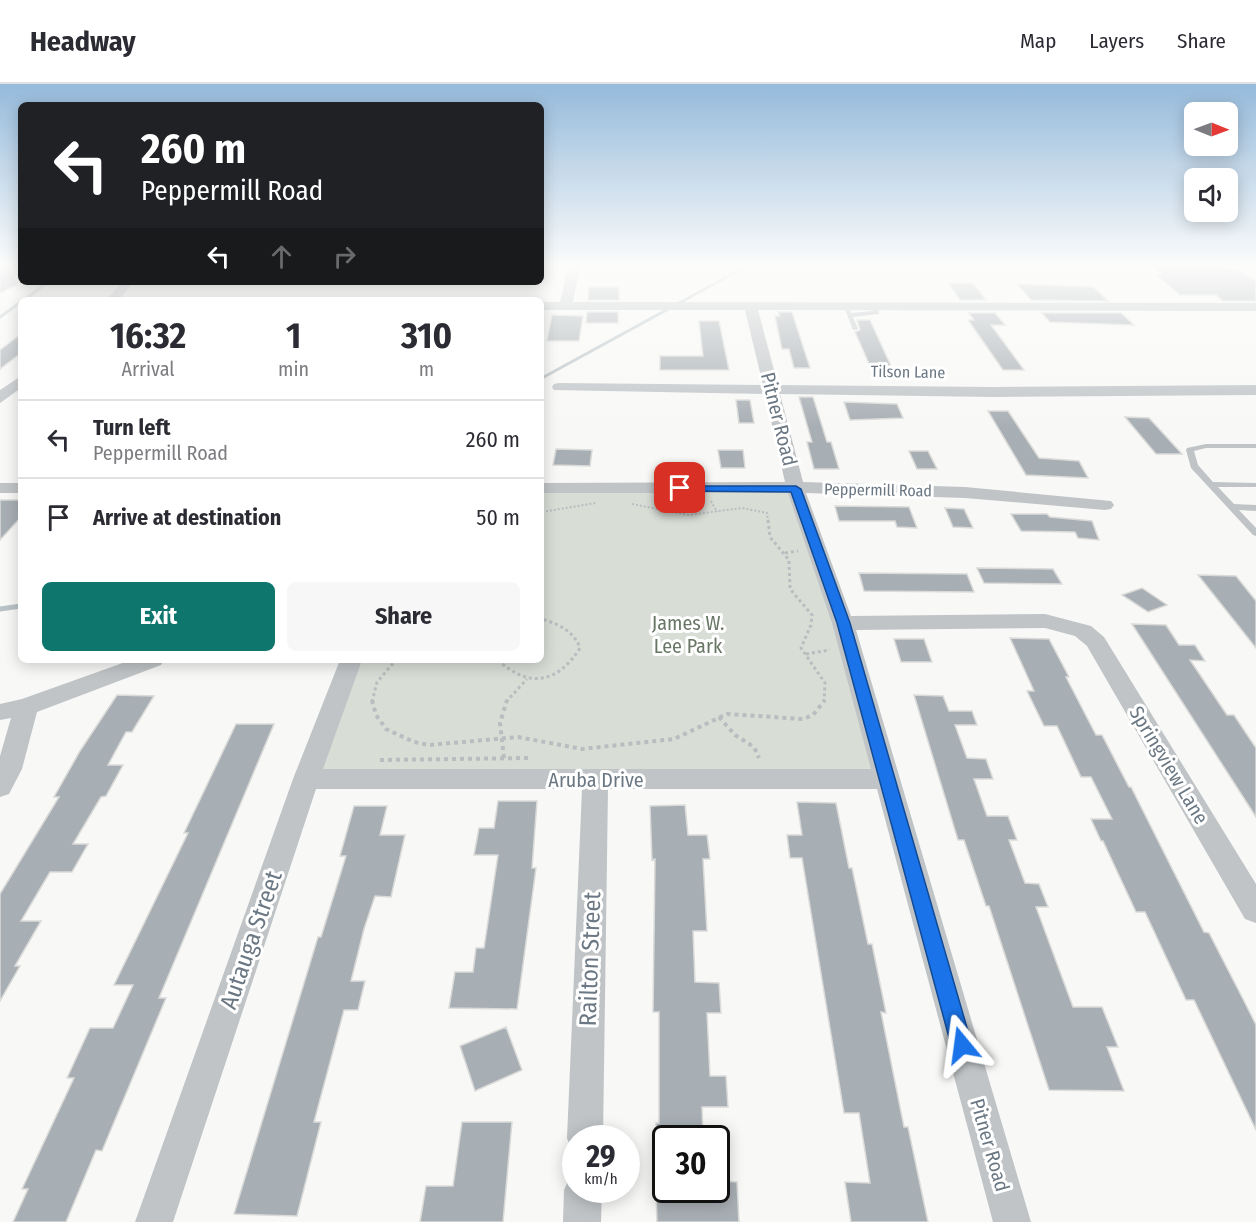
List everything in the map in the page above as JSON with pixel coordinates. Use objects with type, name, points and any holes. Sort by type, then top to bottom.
[{"type":"street","name":"Pitner Road","points":[[754,320],[796,489],[843,623],[1011,1222]]},
{"type":"street","points":[[0,398],[18,385]]},
{"type":"street","name":"Tilson Lane","points":[[559,387],[996,392],[1256,390]]},
{"type":"street","points":[[0,488],[18,488]]},
{"type":"street","name":"Peppermill Road","points":[[544,488],[796,489],[997,494],[1105,505]]},
{"type":"street","name":"Springview Lane","points":[[843,623],[1045,621],[1083,631],[1096,642],[1256,910]]},
{"type":"street","points":[[0,712],[26,707],[145,663]]},
{"type":"street","name":"Autauga Street","points":[[154,1222],[306,779],[350,663]]},
{"type":"street","points":[[0,787],[9,769],[26,707]]},
{"type":"street","name":"Aruba Drive","points":[[306,779],[887,779]]},
{"type":"street","name":"Railton Street","points":[[585,1125],[595,780]]},
{"type":"street","points":[[582,1222],[583,1203]]},
{"type":"lane","points":[[852,320],[855,329]]},
{"type":"lane","points":[[1255,532],[1194,466],[1190,450],[1197,447],[1256,447]]},
{"type":"lane","points":[[1211,484],[1256,485]]},
{"type":"lane","points":[[1233,507],[1256,508]]},
{"type":"path","points":[[711,496],[713,508],[717,513]]},
{"type":"path","points":[[393,663],[378,678],[373,694],[372,707],[377,720],[389,731],[408,741],[430,747],[467,745],[500,738],[527,738],[578,749],[629,742],[653,743],[681,738],[719,717],[736,712],[800,720],[811,716],[821,708],[828,690],[821,673],[801,648],[802,640],[811,631],[812,615],[790,589],[788,579],[790,565],[785,553],[770,537],[767,513],[747,507],[717,513],[674,514],[624,502]]},
{"type":"path","points":[[544,512],[598,503]]},
{"type":"path","points":[[785,553],[804,550]]},
{"type":"path","points":[[501,663],[509,671],[527,679],[537,680],[556,675],[568,666],[580,648],[579,641],[566,629],[544,620]]},
{"type":"path","points":[[806,654],[830,650]]},
{"type":"path","points":[[384,758],[504,758],[505,747],[500,738],[499,714],[527,679]]},
{"type":"path","points":[[719,717],[735,735],[754,747],[759,758]]},
{"type":"green space","name":"James W. Lee Park","points":[[544,488],[796,489],[887,779],[306,779],[350,663],[544,663]]},
{"type":"building","points":[[551,320],[582,320],[579,341],[547,341]]},
{"type":"building","points":[[586,320],[618,320],[618,323],[586,323]]},
{"type":"building","points":[[776,320],[795,320],[810,368],[794,368],[789,349],[782,349]]},
{"type":"building","points":[[857,320],[870,320],[891,366],[870,366],[855,332],[860,330]]},
{"type":"building","points":[[968,320],[1001,320],[1005,325],[991,325],[1024,370],[1003,370]]},
{"type":"building","points":[[1048,320],[1129,320],[1134,325]]},
{"type":"building","points":[[699,321],[719,321],[729,370],[660,370],[660,356],[703,356]]},
{"type":"building","points":[[18,336],[18,355],[0,369],[0,350]]},
{"type":"building","points":[[799,397],[813,397],[827,442],[831,442],[839,469],[814,469],[807,442],[812,442]]},
{"type":"building","points":[[736,400],[750,400],[754,423],[739,423]]},
{"type":"building","points":[[844,402],[897,404],[903,418],[850,420]]},
{"type":"building","points":[[988,411],[1008,411],[1039,458],[1079,461],[1088,478],[1026,475]]},
{"type":"building","points":[[1125,417],[1149,418],[1182,454],[1156,454]]},
{"type":"building","points":[[556,449],[592,450],[590,466],[553,465]]},
{"type":"building","points":[[718,450],[743,450],[745,468],[721,468]]},
{"type":"building","points":[[909,451],[928,451],[937,469],[917,469]]},
{"type":"building","points":[[0,500],[18,500],[18,520],[0,540]]},
{"type":"building","points":[[835,506],[909,507],[917,528],[897,527],[895,521],[839,521]]},
{"type":"building","points":[[945,508],[964,509],[973,528],[953,527]]},
{"type":"building","points":[[1011,514],[1047,514],[1050,517],[1092,521],[1099,540],[1078,538],[1075,532],[1021,531]]},
{"type":"building","points":[[977,568],[1053,569],[1062,584],[984,583]]},
{"type":"building","points":[[859,573],[967,574],[974,592],[864,591]]},
{"type":"building","points":[[1198,575],[1236,576],[1256,601],[1256,648]]},
{"type":"building","points":[[1142,588],[1167,605],[1148,612],[1122,595]]},
{"type":"building","points":[[1132,624],[1166,625],[1179,645],[1195,645],[1205,661],[1190,660],[1227,715],[1234,715],[1256,748],[1256,817]]},
{"type":"building","points":[[1010,638],[1049,639],[1096,735],[1102,735],[1131,787],[1204,932],[1209,933],[1256,1025],[1256,1130],[1194,1000],[1186,1000],[1145,912],[1136,912],[1101,841],[1091,819],[1112,819],[1091,777],[1081,777],[1057,726],[1044,726],[1027,691],[1034,691]]},
{"type":"building","points":[[894,639],[924,639],[932,662],[901,662]]},
{"type":"building","points":[[117,695],[154,696],[132,732],[126,732],[108,765],[123,765],[106,796],[101,797],[73,844],[88,844],[72,872],[50,872],[21,921],[41,921],[15,966],[20,966],[0,1001],[0,894],[59,797],[54,797],[80,751]]},
{"type":"building","points":[[914,695],[943,696],[949,711],[972,711],[977,725],[955,725],[967,758],[986,759],[993,779],[974,779],[987,816],[1008,816],[1017,840],[1009,840],[1025,883],[1039,884],[1048,907],[1036,907],[1073,1007],[1102,1007],[1118,1047],[1107,1047],[1124,1091],[1049,1090],[989,906],[986,906],[964,840],[958,840]]},
{"type":"building","points":[[236,724],[274,724],[159,998],[166,998],[102,1151],[96,1150],[66,1222],[13,1222],[28,1189],[22,1189],[74,1078],[67,1078],[90,1028],[113,1028],[133,985],[114,985],[188,833],[184,833]]},
{"type":"building","points":[[498,801],[537,801],[532,868],[536,868],[517,1009],[449,1008],[455,972],[473,972],[476,948],[484,948],[498,855],[474,855],[479,828],[494,828]]},
{"type":"building","points":[[797,802],[836,803],[868,944],[872,944],[886,1013],[881,1012],[904,1127],[908,1127],[928,1222],[851,1222],[845,1182],[870,1183],[859,1113],[844,1113],[802,858],[790,858],[787,835],[802,835]]},
{"type":"building","points":[[685,805],[688,835],[707,835],[710,859],[703,859],[707,931],[693,931],[695,982],[719,983],[721,1013],[707,1013],[710,1076],[726,1076],[728,1107],[702,1107],[703,1125],[656,1125],[659,1123],[659,1012],[653,1012],[655,859],[652,860],[650,806]]},
{"type":"building","points":[[354,806],[387,806],[380,835],[405,835],[391,897],[375,896],[364,929],[351,981],[365,981],[358,1010],[344,1010],[314,1122],[321,1122],[297,1216],[234,1214],[318,937],[321,937],[346,856],[340,856]]},
{"type":"building","points":[[506,1027],[522,1070],[475,1091],[460,1046]]},
{"type":"building","points":[[462,1122],[512,1122],[503,1222],[420,1222],[426,1186],[453,1186]]},
{"type":"building","points":[[730,1182],[737,1182],[739,1222],[657,1222],[656,1203],[730,1203]]},
{"type":"waterway","points":[[544,377],[648,320]]},
{"type":"waterway","points":[[0,609],[18,606]]},
{"type":"route","points":[[680,488],[796,489],[843,623],[962,1045]]}]
